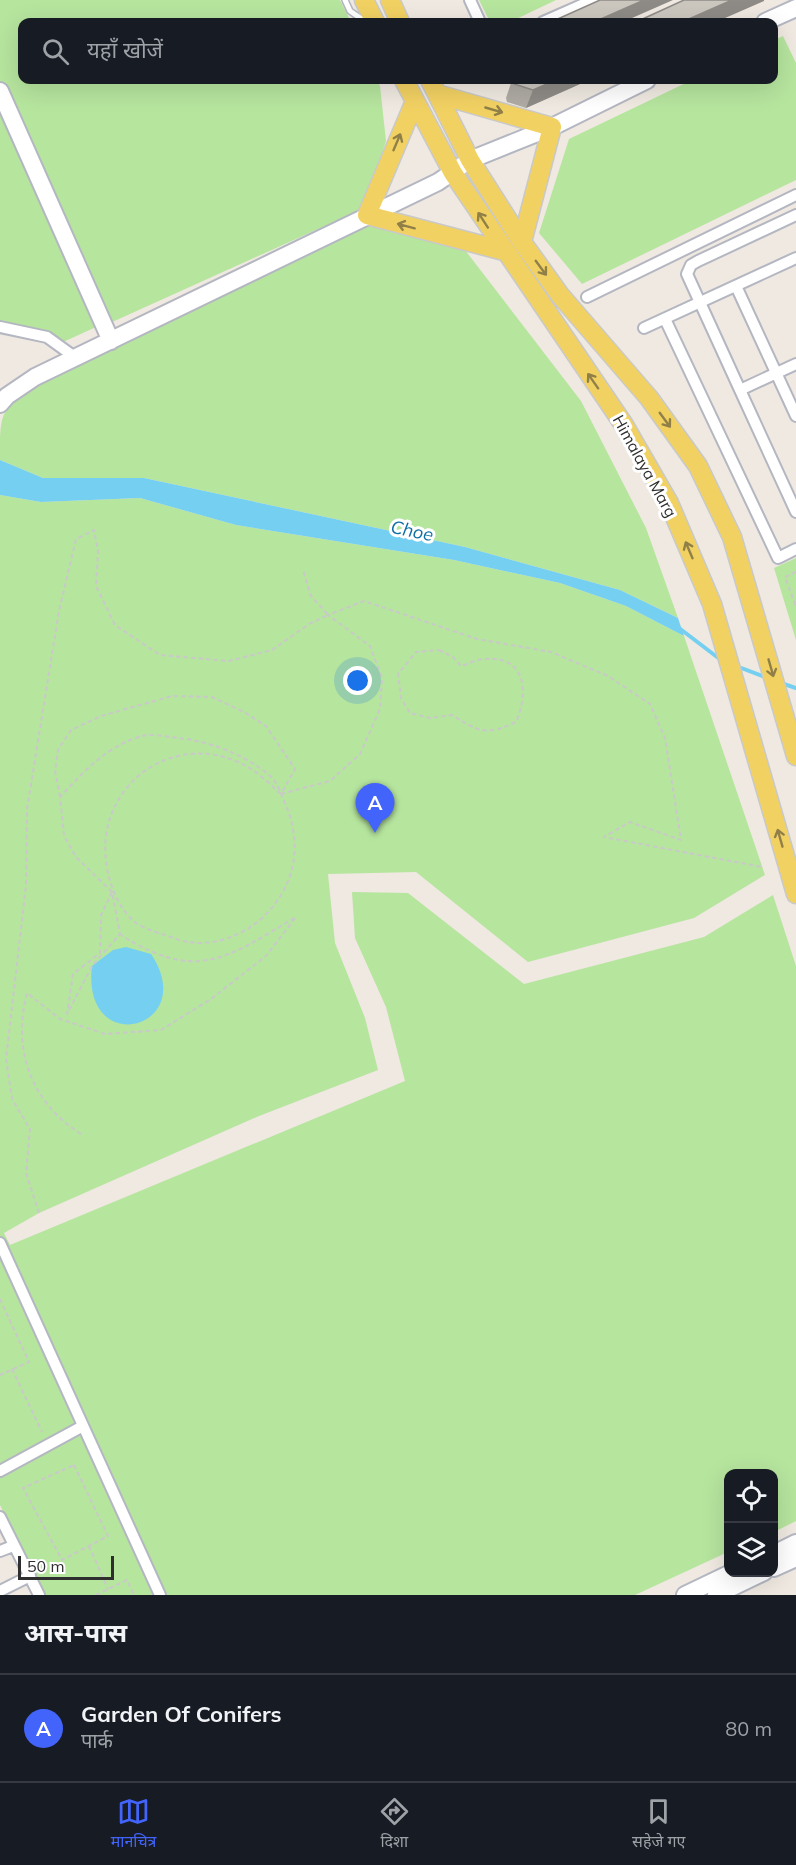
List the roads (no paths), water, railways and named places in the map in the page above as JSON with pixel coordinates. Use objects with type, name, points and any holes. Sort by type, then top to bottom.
[{"type":"main road","points":[[364,0],[373,18]]},
{"type":"main road","points":[[390,0],[398,18]]},
{"type":"main road","name":"Himalaya Marg","points":[[406,84],[453,173],[624,425],[669,503],[712,604],[796,894]]},
{"type":"main road","points":[[434,87],[552,127],[522,242]]},
{"type":"main road","points":[[434,87],[470,160],[522,242],[561,295],[649,398],[698,466],[732,537],[795,751]]},
{"type":"main road","points":[[415,101],[367,215],[504,251]]},
{"type":"street","points":[[470,0],[478,18]]},
{"type":"street","points":[[550,18],[578,3],[593,0]]},
{"type":"street","points":[[773,18],[793,8]]},
{"type":"street","points":[[0,404],[7,396],[35,377],[453,173],[470,160],[552,127],[639,84]]},
{"type":"street","points":[[0,91],[111,341]]},
{"type":"street","points":[[587,297],[796,195]]},
{"type":"street","points":[[795,506],[687,274],[691,265],[796,214]]},
{"type":"street","points":[[644,328],[796,258]]},
{"type":"street","points":[[736,286],[796,416]]},
{"type":"street","points":[[666,318],[778,558],[796,549]]},
{"type":"street","points":[[0,327],[46,338],[76,357]]},
{"type":"street","points":[[740,390],[796,364]]},
{"type":"street","points":[[0,1243],[160,1595]]},
{"type":"street","points":[[0,1471],[83,1426]]},
{"type":"street","points":[[0,1517],[39,1595]]},
{"type":"street","points":[[778,1552],[796,1543]]},
{"type":"street","points":[[0,1551],[13,1546]]},
{"type":"street","points":[[778,1566],[796,1558]]},
{"type":"street","points":[[0,1591],[30,1576]]},
{"type":"street","points":[[685,1595],[724,1576]]},
{"type":"street","points":[[716,1595],[754,1577]]},
{"type":"lane","points":[[345,0],[350,11],[360,18]]},
{"type":"water","points":[[0,460],[43,478],[144,478],[465,547],[620,590],[678,618],[684,636],[626,606],[560,583],[454,560],[236,525],[140,498],[41,502],[0,495]]},
{"type":"water","points":[[126,947],[151,954],[162,980],[161,1001],[151,1016],[136,1023],[119,1023],[104,1014],[93,996],[92,966],[113,950]]},
{"type":"waterway","name":"Choe","points":[[679,628],[721,660]]},
{"type":"waterway","name":"Choe","points":[[736,666],[765,677]]},
{"type":"waterway","name":"Choe","points":[[781,683],[796,688]]},
{"type":"place","name":"Garden Of Conifers","points":[[375,833]]}]
